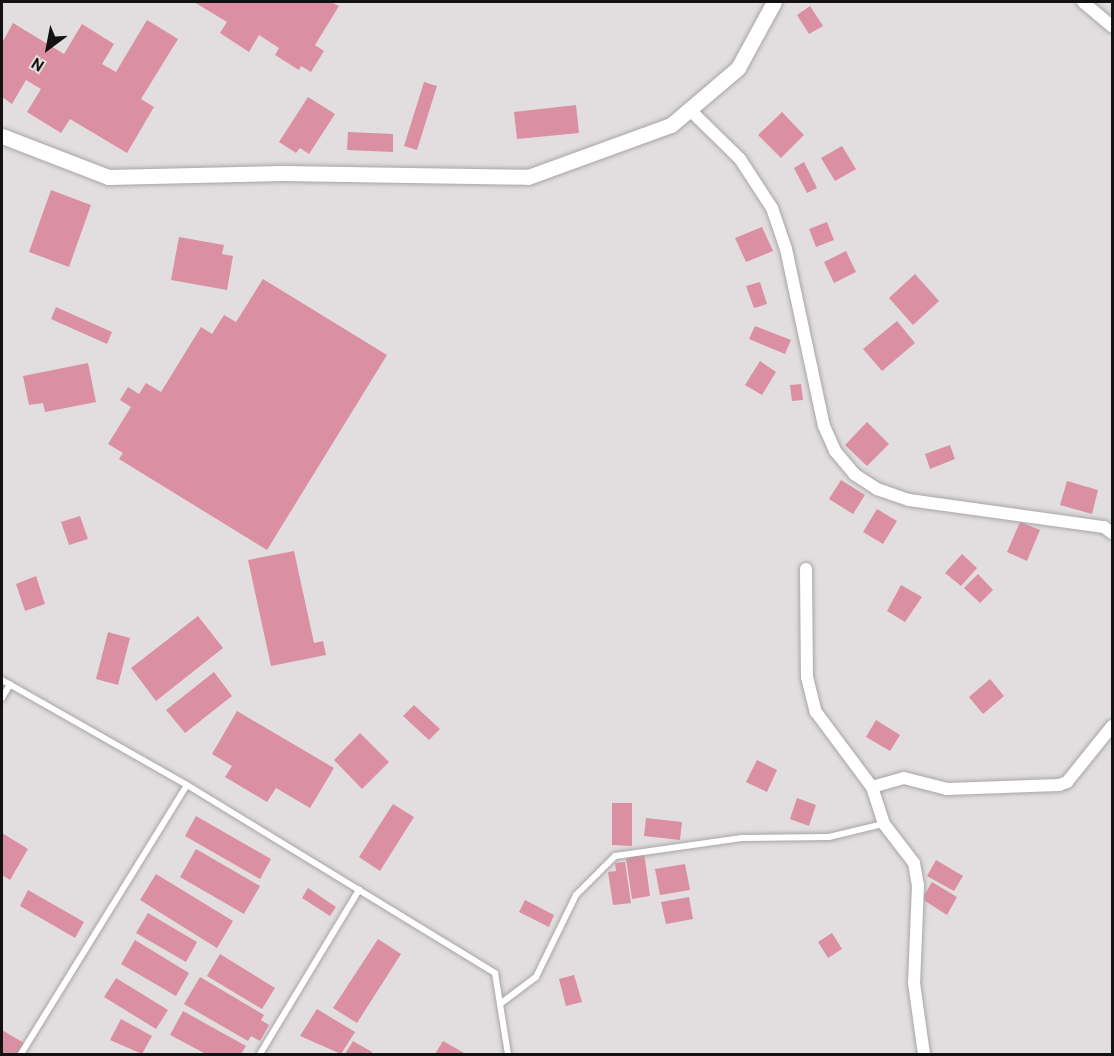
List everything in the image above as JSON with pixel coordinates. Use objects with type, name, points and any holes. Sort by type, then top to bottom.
[{"type":"street","points":[[2,136],[108,177],[282,173],[528,177],[672,125],[738,68],[774,2]]},
{"type":"street","points":[[1083,2],[1113,26]]},
{"type":"street","points":[[690,110],[740,159],[772,208],[786,249],[824,426],[835,451],[854,474],[877,489],[909,500],[1104,527],[1113,533]]},
{"type":"street","points":[[806,568],[807,677],[816,712],[872,787],[884,824],[914,863],[918,885],[914,983],[924,1054]]},
{"type":"street","points":[[872,787],[904,778],[947,789],[1059,785],[1067,782],[1113,726]]},
{"type":"lane","points":[[2,680],[187,784],[495,973],[508,1054]]},
{"type":"lane","points":[[2,698],[10,684]]},
{"type":"lane","points":[[21,1054],[187,784]]},
{"type":"lane","points":[[500,1005],[536,977],[576,895],[615,856],[742,838],[829,837],[884,824]]},
{"type":"lane","points":[[260,1054],[359,890]]},
{"type":"building","points":[[194,2],[331,2],[339,6],[315,45],[324,51],[311,72],[301,66],[299,70],[275,55],[279,48],[259,35],[249,52],[220,33],[227,22]]},
{"type":"building","points":[[810,6],[823,26],[809,34],[797,15]]},
{"type":"building","points":[[147,20],[178,39],[141,99],[154,107],[127,153],[70,119],[61,133],[27,112],[41,89],[26,80],[12,104],[2,97],[2,43],[13,23],[64,54],[82,24],[114,44],[102,64],[116,72]]},
{"type":"building","points":[[424,82],[437,86],[417,150],[404,146]]},
{"type":"building","points":[[308,97],[335,114],[309,154],[300,148],[296,153],[279,142]]},
{"type":"building","points":[[576,105],[579,133],[517,139],[514,112]]},
{"type":"building","points":[[782,112],[804,135],[781,158],[758,135]]},
{"type":"building","points":[[348,132],[393,134],[393,152],[347,150]]},
{"type":"building","points":[[842,146],[856,169],[835,181],[821,158]]},
{"type":"building","points":[[804,162],[817,188],[807,193],[794,168]]},
{"type":"building","points":[[51,190],[91,205],[69,267],[29,252]]},
{"type":"building","points":[[827,222],[834,240],[816,247],[809,229]]},
{"type":"building","points":[[762,227],[773,251],[746,262],[735,238]]},
{"type":"building","points":[[179,237],[224,245],[222,254],[233,256],[227,290],[171,280]]},
{"type":"building","points":[[846,251],[856,272],[834,283],[824,262]]},
{"type":"building","points":[[915,274],[939,301],[913,325],[889,298]]},
{"type":"building","points":[[263,279],[387,355],[267,550],[119,459],[123,453],[108,444],[131,407],[120,400],[128,387],[139,394],[146,383],[161,392],[201,327],[212,334],[224,315],[236,322]]},
{"type":"building","points":[[760,282],[767,304],[754,308],[746,286]]},
{"type":"building","points":[[56,307],[112,332],[107,344],[51,319]]},
{"type":"building","points":[[897,321],[915,343],[882,371],[863,349]]},
{"type":"building","points":[[755,326],[791,340],[785,354],[749,339]]},
{"type":"building","points":[[760,361],[776,372],[762,395],[745,385]]},
{"type":"building","points":[[88,363],[96,402],[45,412],[43,403],[29,405],[23,376]]},
{"type":"building","points":[[801,384],[803,400],[792,401],[790,385]]},
{"type":"building","points":[[867,422],[889,444],[867,466],[845,445]]},
{"type":"building","points":[[950,445],[955,459],[930,469],[925,454]]},
{"type":"building","points":[[841,480],[865,495],[853,514],[829,499]]},
{"type":"building","points":[[1067,481],[1098,490],[1092,514],[1060,505]]},
{"type":"building","points":[[877,509],[897,521],[883,544],[863,532]]},
{"type":"building","points":[[80,516],[88,539],[69,545],[61,522]]},
{"type":"building","points":[[1020,522],[1040,530],[1027,561],[1007,552]]},
{"type":"building","points":[[294,551],[314,643],[323,641],[326,655],[271,666],[248,560]]},
{"type":"building","points":[[962,554],[977,568],[961,586],[945,573]]},
{"type":"building","points":[[978,574],[993,590],[980,603],[964,588]]},
{"type":"building","points":[[36,576],[45,604],[25,611],[16,584]]},
{"type":"building","points":[[901,585],[922,597],[905,622],[887,611]]},
{"type":"building","points":[[198,616],[223,648],[156,701],[131,668]]},
{"type":"building","points":[[108,632],[130,638],[118,685],[96,679]]},
{"type":"building","points":[[214,672],[232,696],[185,733],[166,710]]},
{"type":"building","points":[[990,679],[1004,696],[983,714],[969,697]]},
{"type":"building","points":[[414,705],[440,729],[429,740],[403,716]]},
{"type":"building","points":[[237,711],[334,768],[310,808],[276,788],[267,802],[225,777],[232,766],[212,754]]},
{"type":"building","points":[[876,720],[900,735],[890,751],[866,737]]},
{"type":"building","points":[[360,733],[389,762],[362,789],[334,760]]},
{"type":"building","points":[[757,760],[777,770],[767,792],[746,782]]},
{"type":"building","points":[[797,798],[816,805],[809,826],[790,819]]},
{"type":"building","points":[[612,803],[632,803],[632,846],[612,845]]},
{"type":"building","points":[[393,804],[414,817],[380,871],[359,857]]},
{"type":"building","points":[[196,816],[271,859],[260,879],[185,836]]},
{"type":"building","points":[[646,818],[682,822],[680,840],[644,836]]},
{"type":"building","points":[[2,833],[28,849],[10,880],[2,875]]},
{"type":"building","points":[[196,849],[260,886],[244,914],[180,877]]},
{"type":"building","points":[[644,852],[650,896],[632,899],[626,859]]},
{"type":"building","points":[[936,860],[963,876],[954,891],[927,876]]},
{"type":"building","points":[[625,862],[631,903],[613,905],[608,872],[616,871],[615,863]]},
{"type":"building","points":[[685,864],[690,890],[660,895],[655,869]]},
{"type":"building","points":[[156,874],[233,921],[217,948],[140,900]]},
{"type":"building","points":[[932,882],[957,897],[947,915],[922,899]]},
{"type":"building","points":[[308,888],[336,907],[330,916],[302,898]]},
{"type":"building","points":[[28,890],[84,922],[75,938],[20,906]]},
{"type":"building","points":[[689,897],[693,919],[666,924],[661,902]]},
{"type":"building","points":[[525,900],[554,915],[549,927],[519,912]]},
{"type":"building","points":[[148,913],[197,942],[186,962],[136,933]]},
{"type":"building","points":[[832,933],[842,949],[828,958],[818,942]]},
{"type":"building","points":[[378,939],[401,954],[357,1023],[333,1008]]},
{"type":"building","points":[[135,940],[189,973],[176,996],[121,964]]},
{"type":"building","points":[[220,954],[275,988],[262,1009],[207,976]]},
{"type":"building","points":[[574,975],[582,1002],[566,1006],[559,979]]},
{"type":"building","points":[[200,977],[264,1015],[261,1020],[269,1025],[260,1041],[251,1036],[248,1041],[184,1004]]},
{"type":"building","points":[[116,978],[168,1010],[156,1029],[104,997]]},
{"type":"building","points":[[317,1009],[355,1032],[341,1054],[300,1036]]},
{"type":"building","points":[[183,1011],[246,1046],[241,1054],[206,1054],[170,1035]]},
{"type":"building","points":[[121,1019],[152,1036],[142,1054],[110,1040]]},
{"type":"building","points":[[2,1030],[24,1043],[18,1054],[2,1054]]},
{"type":"building","points":[[353,1041],[372,1052],[371,1054],[345,1054]]},
{"type":"building","points":[[443,1041],[466,1054],[435,1054]]}]
